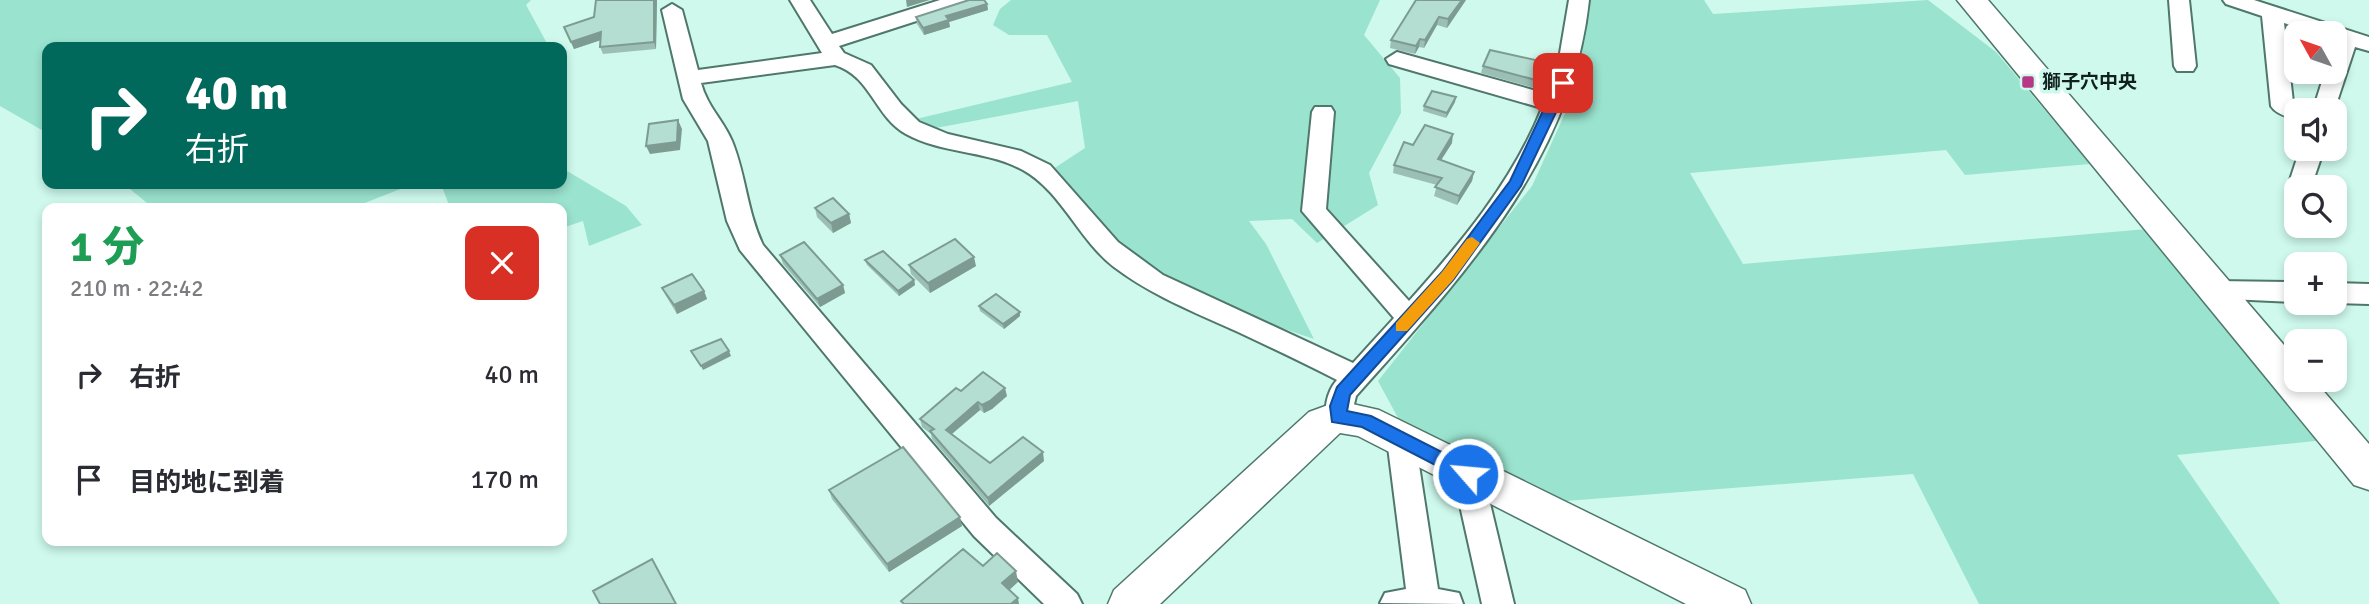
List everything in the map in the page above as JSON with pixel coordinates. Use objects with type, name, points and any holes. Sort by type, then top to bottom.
[{"type":"street","points":[[800,0],[830,51],[865,69],[909,126],[928,136],[1019,160],[1041,170],[1118,257],[1183,299],[1259,330],[1356,377]]},
{"type":"street","points":[[886,0],[893,22]]},
{"type":"street","points":[[690,79],[830,51],[893,22],[962,0]]},
{"type":"street","points":[[1339,417],[1343,392],[1448,276],[1516,183],[1563,83],[1579,0]]},
{"type":"street","points":[[1972,0],[2369,472]]},
{"type":"street","points":[[2179,0],[2185,66]]},
{"type":"street","points":[[2233,0],[2299,21]]},
{"type":"street","points":[[672,10],[694,99],[720,141],[739,222],[753,250],[985,527],[1066,604]]},
{"type":"street","points":[[2272,12],[2284,107]]},
{"type":"street","points":[[2347,37],[2369,44]]},
{"type":"street","points":[[1397,59],[1555,104]]},
{"type":"street","points":[[1323,112],[1314,211],[1409,318]]},
{"type":"street","points":[[2216,290],[2284,292]]},
{"type":"street","points":[[2347,293],[2369,294]]},
{"type":"street","points":[[1130,604],[1323,423],[1339,417],[1365,421],[1729,604]]},
{"type":"street","points":[[1401,439],[1423,603]]},
{"type":"street","points":[[1468,474],[1498,604]]},
{"type":"green space","points":[[0,0],[531,0],[526,5],[546,42],[42,42],[42,130],[0,106]]},
{"type":"green space","points":[[1011,0],[1380,0],[1364,35],[1400,78],[1401,113],[1369,173],[1378,205],[1317,243],[1292,219],[1249,221],[1266,244],[1314,339],[1187,296],[1122,256],[1047,173],[1085,148],[1078,101],[936,128],[916,119],[1072,82],[1047,35],[1009,35],[993,25],[1000,9]]},
{"type":"green space","points":[[1587,0],[1704,0],[1713,14],[1928,0],[1996,52],[2090,164],[1965,175],[1946,150],[1690,173],[1743,264],[2147,229],[2325,440],[2177,455],[2280,604],[1979,604],[1913,474],[1566,501],[1403,427],[1378,381],[1532,186],[1577,87]]},
{"type":"green space","points":[[567,171],[626,206],[642,225],[589,246],[583,221],[567,226],[567,203],[448,203],[443,189],[567,189]]},
{"type":"green space","points":[[130,189],[400,189],[365,203],[147,203]]},
{"type":"building","points":[[596,0],[654,0],[654,42],[600,47],[601,32],[571,42],[564,27],[594,17]]},
{"type":"building","points":[[969,0],[984,0],[987,4],[946,16],[949,20],[923,28],[916,17]]},
{"type":"building","points":[[1416,0],[1462,0],[1448,19],[1439,17],[1425,40],[1420,39],[1416,46],[1391,40]]},
{"type":"building","points":[[1490,50],[1553,64],[1547,83],[1483,66]]},
{"type":"building","points":[[1432,91],[1456,97],[1447,113],[1424,106]]},
{"type":"building","points":[[678,120],[677,142],[646,146],[649,124]]},
{"type":"building","points":[[1425,125],[1453,134],[1438,159],[1474,172],[1459,196],[1435,187],[1442,178],[1394,165],[1404,142],[1413,145]]},
{"type":"building","points":[[833,198],[849,214],[831,223],[815,208]]},
{"type":"building","points":[[955,239],[974,257],[928,283],[909,265]]},
{"type":"building","points":[[804,242],[843,285],[817,299],[780,255]]},
{"type":"building","points":[[883,251],[914,280],[898,291],[865,260]]},
{"type":"building","points":[[692,274],[704,291],[674,305],[662,288]]},
{"type":"building","points":[[996,294],[1020,312],[1003,324],[979,306]]},
{"type":"building","points":[[721,339],[729,351],[701,366],[691,351]]},
{"type":"building","points":[[983,372],[1005,388],[990,401],[982,405],[978,402],[946,430],[990,463],[1023,437],[1043,452],[988,498],[930,431],[934,429],[920,419],[956,388],[961,391]]},
{"type":"building","points":[[903,447],[960,517],[887,564],[829,490]]},
{"type":"building","points":[[963,549],[983,566],[997,553],[1016,571],[1002,583],[1018,598],[1011,604],[904,604],[901,601]]},
{"type":"building","points":[[652,559],[676,604],[600,604],[593,591]]},
{"type":"slow traffic","points":[[1401,327],[1448,276],[1472,243]]},
{"type":"place","name":"獅子穴中央","points":[[2028,82]]},
{"type":"route","points":[[1468,474],[1365,421],[1339,417],[1339,406],[1343,392],[1448,276],[1516,183],[1563,83]]}]
